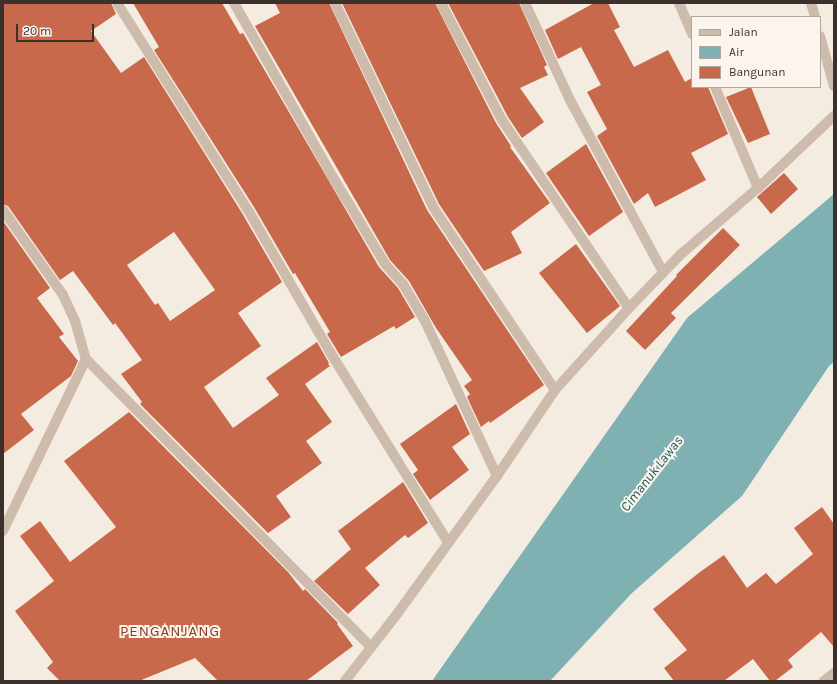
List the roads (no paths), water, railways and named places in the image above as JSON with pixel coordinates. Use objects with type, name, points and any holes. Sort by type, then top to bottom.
[{"type":"street","points":[[117,3],[248,210],[330,352],[448,542]]},
{"type":"street","points":[[234,3],[329,170],[385,264],[403,284],[425,321],[497,476]]},
{"type":"street","points":[[335,3],[433,207],[556,390]]},
{"type":"street","points":[[440,3],[502,120],[629,308]]},
{"type":"street","points":[[525,3],[570,100],[663,272]]},
{"type":"street","points":[[679,3],[691,32]]},
{"type":"street","points":[[811,3],[815,16]]},
{"type":"street","points":[[821,40],[834,86]]},
{"type":"street","points":[[715,88],[758,188]]},
{"type":"street","points":[[345,681],[397,614],[497,476],[556,390],[629,308],[680,254],[758,188],[834,116]]},
{"type":"street","points":[[3,210],[63,295],[75,321],[86,358],[371,647]]},
{"type":"street","points":[[3,531],[86,358]]},
{"type":"street","points":[[824,681],[834,673]]},
{"type":"water","name":"Cimanuk Lawas","points":[[834,194],[834,362],[829,366],[742,496],[632,593],[550,681],[432,681],[687,318]]},
{"type":"district","name":"PENGANJANG","points":[[170,632]]}]
